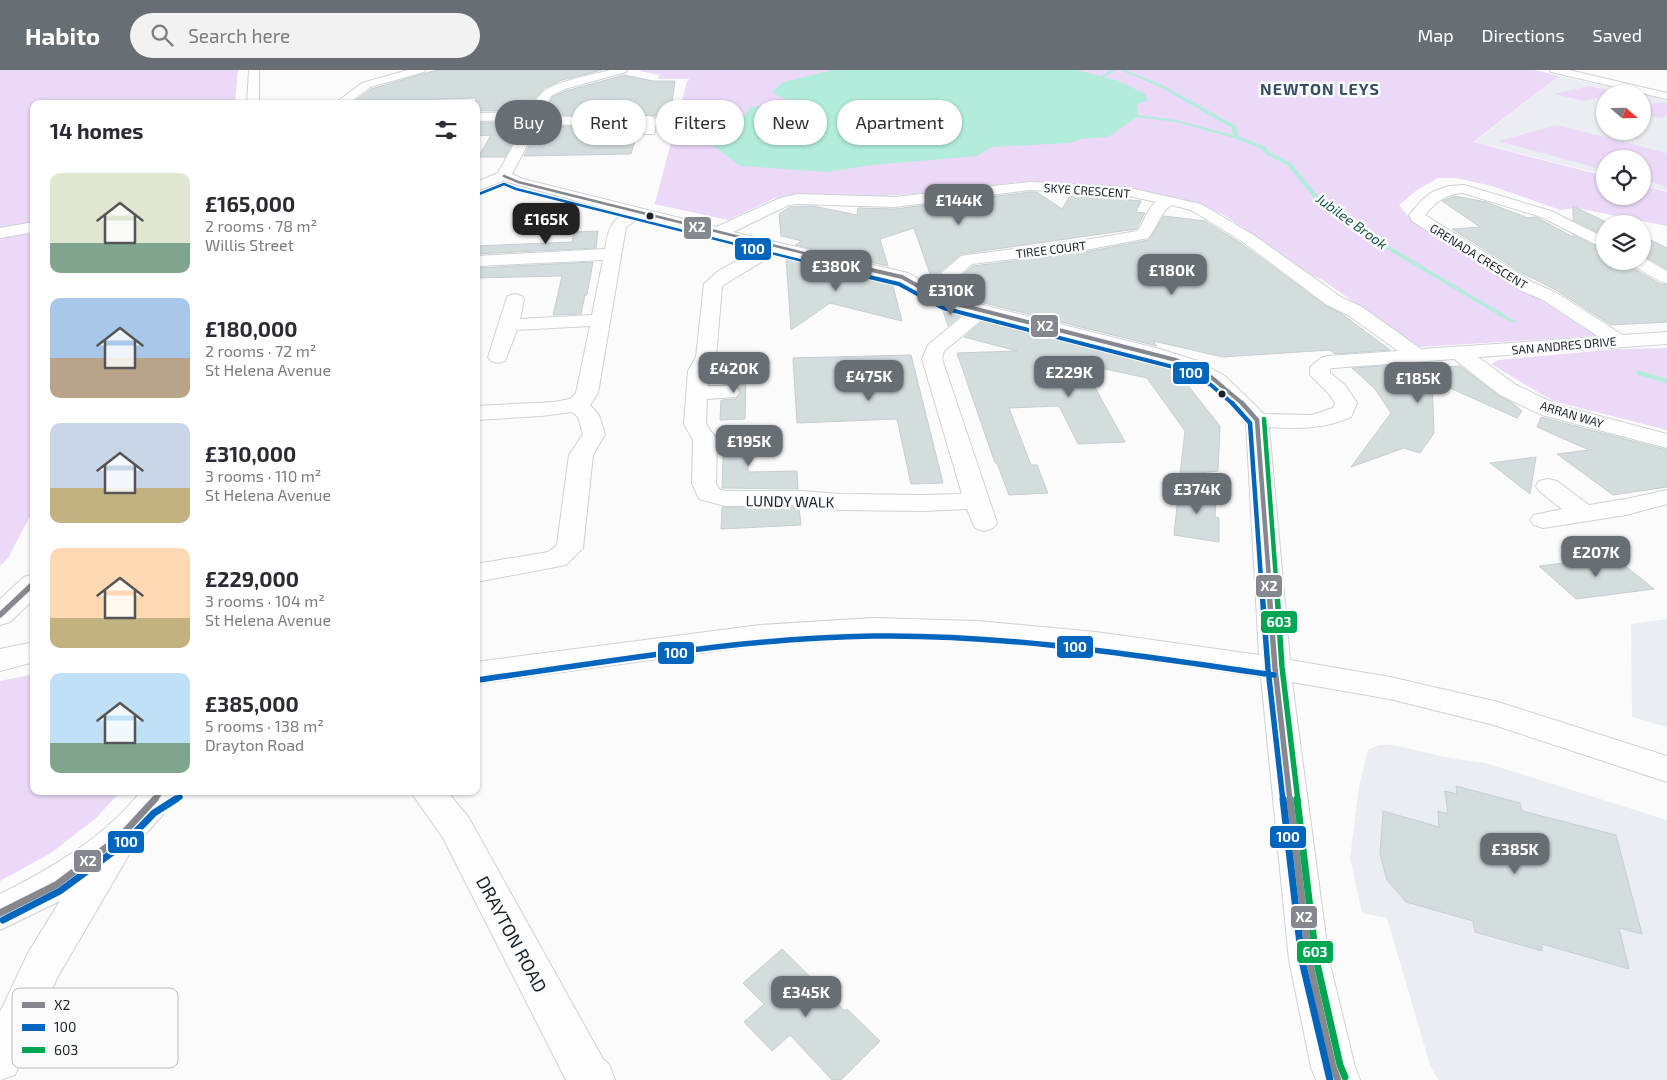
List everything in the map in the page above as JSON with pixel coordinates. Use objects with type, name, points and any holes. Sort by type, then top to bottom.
[{"type":"main road","points":[[253,100],[254,70]]},
{"type":"main road","points":[[345,100],[366,85],[420,70]]},
{"type":"main road","points":[[578,70],[604,75]]},
{"type":"main road","points":[[544,100],[547,94],[561,87],[622,70]]},
{"type":"main road","points":[[1555,70],[1667,96]]},
{"type":"main road","points":[[562,120],[631,115],[652,120],[649,131]]},
{"type":"main road","points":[[480,117],[495,119]]},
{"type":"main road","points":[[480,129],[495,127]]},
{"type":"main road","points":[[480,186],[504,176],[521,145]]},
{"type":"main road","points":[[504,176],[518,182],[774,247],[902,276],[945,301],[1153,352],[1186,363],[1211,376],[1245,405],[1257,420],[1275,668],[1309,960],[1332,1067],[1338,1080]]},
{"type":"main road","name":"SKYE CRESCENT","points":[[720,232],[785,201],[798,199],[895,202],[1030,186],[1125,191],[1196,207],[1249,239],[1334,301],[1356,311],[1416,355]]},
{"type":"main road","name":"GRENADA CRESCENT","points":[[1596,239],[1546,214],[1520,204],[1464,190],[1452,189],[1441,192],[1430,199],[1417,214],[1418,218],[1528,287],[1549,296],[1618,341]]},
{"type":"main road","name":"TIREE COURT","points":[[924,288],[944,280],[967,260],[1091,244],[1142,235],[1149,226],[1158,207],[1168,200]]},
{"type":"main road","points":[[480,413],[577,404],[583,400],[588,393],[618,226],[622,221],[639,212]]},
{"type":"main road","points":[[0,233],[30,228]]},
{"type":"main road","name":"LUNDY WALK","points":[[774,247],[713,284],[706,357],[698,371],[695,424],[705,440],[704,483],[708,494],[725,499],[801,498],[841,502],[923,503],[977,501]]},
{"type":"main road","points":[[480,261],[612,254]]},
{"type":"main road","points":[[1651,263],[1667,264]]},
{"type":"main road","points":[[1651,268],[1667,278]]},
{"type":"main road","points":[[498,356],[509,325],[515,300]]},
{"type":"main road","points":[[981,311],[935,349],[932,360],[984,523]]},
{"type":"main road","points":[[509,325],[602,320]]},
{"type":"main road","name":"SAN ANDRES DRIVE","points":[[1257,420],[1303,422],[1331,419],[1343,412],[1346,402],[1337,390],[1320,375],[1320,367],[1328,362],[1667,338]]},
{"type":"main road","name":"ARRAN WAY","points":[[1460,354],[1508,390],[1550,410],[1667,441]]},
{"type":"main road","points":[[696,393],[728,392]]},
{"type":"main road","points":[[480,571],[556,559],[570,548],[581,455],[594,434],[588,415],[577,404]]},
{"type":"main road","points":[[1548,486],[1583,513]]},
{"type":"main road","points":[[1543,520],[1626,507],[1667,497]]},
{"type":"main road","points":[[0,615],[30,587]]},
{"type":"main road","points":[[480,673],[760,635],[874,628],[977,631],[1096,642],[1275,668],[1390,688],[1498,714],[1667,769]]},
{"type":"main road","points":[[0,660],[30,653]]},
{"type":"main road","name":"DRAYTON ROAD","points":[[430,795],[456,828],[587,1074],[593,1080]]},
{"type":"main road","points":[[0,913],[56,885],[120,837],[162,797]]},
{"type":"main road","points":[[32,988],[42,966],[120,837]]},
{"type":"main road","points":[[0,1060],[12,1033]]},
{"type":"shaded area","points":[[0,70],[238,70],[235,100],[30,100],[30,517],[8,558],[0,566]]},
{"type":"shaded area","points":[[711,70],[732,70],[785,76],[813,70],[833,70],[822,72],[787,100],[754,100],[754,112],[744,116],[744,100],[682,100],[687,81]]},
{"type":"shaded area","points":[[833,70],[1077,70],[1119,81],[1145,94],[1148,100],[1137,104],[1138,116],[1108,137],[1081,139],[1069,143],[991,147],[977,156],[871,165],[827,172],[741,166],[711,145],[744,145],[744,116],[749,108],[754,107],[754,145],[827,145],[827,100],[786,100],[772,92],[783,82]]},
{"type":"shaded area","points":[[1535,70],[1559,76],[1473,142],[1596,174],[1596,205],[1651,205],[1651,187],[1667,192],[1667,226],[1651,223],[1651,215],[1612,215],[1577,208],[1560,210],[1492,186],[1456,178],[1438,178],[1417,190],[1399,205],[1407,215],[1597,336],[1419,347],[1321,279],[1308,275],[1226,216],[1198,204],[1140,190],[1092,185],[1021,182],[913,194],[853,198],[803,196],[775,198],[728,220],[655,204],[671,145],[744,145],[744,100],[683,100],[689,79],[657,79],[660,75],[639,71]]},
{"type":"shaded area","points":[[1132,71],[1179,91],[1202,105],[1187,105],[1130,76]]},
{"type":"shaded area","points":[[1559,76],[1600,85],[1596,85],[1596,140],[1651,140],[1651,96],[1667,99],[1667,191],[1651,187],[1651,150],[1596,150],[1596,173],[1474,142]]},
{"type":"shaded area","points":[[1590,86],[1596,87],[1596,98],[1584,101],[1554,94]]},
{"type":"shaded area","points":[[1667,103],[1667,116],[1659,118],[1651,116],[1651,104]]},
{"type":"shaded area","points":[[1197,112],[1218,115],[1230,120],[1284,150],[1304,157],[1327,172],[1326,177],[1315,185],[1296,187],[1272,160],[1233,139],[1227,129]]},
{"type":"shaded area","points":[[1557,125],[1596,135],[1596,140],[1616,140],[1667,153],[1667,187],[1651,182],[1651,150],[1596,150],[1596,168],[1498,141]]},
{"type":"shaded area","points":[[670,145],[731,145],[741,166],[776,182],[708,215],[655,204]]},
{"type":"shaded area","points":[[1298,198],[1337,199],[1401,225],[1507,299],[1541,320],[1508,329],[1478,326],[1420,291],[1368,275],[1364,259],[1364,247],[1323,216],[1286,200]]},
{"type":"shaded area","points":[[1261,200],[1279,209],[1281,215],[1258,223],[1253,218],[1219,206],[1223,202]]},
{"type":"shaded area","points":[[1293,227],[1319,241],[1326,251],[1328,258],[1306,251],[1277,232]]},
{"type":"shaded area","points":[[1667,348],[1667,430],[1553,401],[1491,364],[1498,360],[1618,349]]},
{"type":"shaded area","points":[[1603,370],[1667,387],[1667,418],[1625,401],[1606,388],[1589,372]]},
{"type":"shaded area","points":[[1667,619],[1667,727],[1632,717],[1631,624]]},
{"type":"shaded area","points":[[30,675],[30,795],[117,795],[95,819],[51,853],[0,881],[0,681]]},
{"type":"shaded area","points":[[1379,745],[1393,745],[1455,759],[1486,763],[1667,820],[1667,1080],[1438,1080],[1430,1065],[1387,918],[1362,913],[1350,858],[1359,786],[1368,750]]},
{"type":"building","points":[[437,70],[602,70],[562,80],[545,88],[534,100],[495,100],[495,111],[480,111],[480,100],[476,100],[476,98],[356,100],[371,89]]},
{"type":"building","points":[[624,75],[653,81],[675,81],[672,100],[656,100],[656,116],[646,116],[646,100],[572,100],[572,115],[562,115],[562,100],[551,100],[552,97],[566,91]]},
{"type":"building","points":[[480,123],[495,123],[495,145],[512,145],[505,157],[480,157],[480,154],[491,135],[480,136]]},
{"type":"building","points":[[562,127],[572,127],[572,145],[634,145],[631,154],[524,156],[530,145],[562,145]]},
{"type":"building","points":[[1037,192],[1062,209],[1071,194],[1141,201],[1136,212],[1145,213],[1136,229],[961,254],[931,277],[914,228],[880,239],[888,266],[795,245],[802,241],[781,236],[779,214],[790,207],[813,206],[857,215],[858,208],[895,209]]},
{"type":"building","points":[[1455,196],[1486,202],[1528,218],[1536,217],[1573,237],[1573,235],[1596,246],[1596,270],[1636,270],[1660,284],[1667,285],[1667,322],[1611,325],[1556,290],[1522,273],[1452,229],[1480,227],[1442,201]]},
{"type":"building","points":[[1573,206],[1596,217],[1596,232],[1573,220]]},
{"type":"building","points":[[1164,216],[1205,221],[1242,244],[1390,350],[1335,354],[1330,350],[1223,357],[1153,341],[1157,346],[952,295],[941,289],[951,285],[973,266],[1091,251],[1148,240]]},
{"type":"building","points":[[598,231],[596,248],[480,254],[480,246],[572,242],[574,232]]},
{"type":"building","points":[[1651,240],[1667,248],[1667,269],[1651,260]]},
{"type":"building","points":[[786,257],[892,282],[902,321],[830,303],[791,330]]},
{"type":"building","points":[[593,262],[587,295],[585,295],[581,314],[553,315],[562,276],[480,278],[480,268]]},
{"type":"building","points":[[942,308],[964,313],[948,326]]},
{"type":"building","points":[[985,319],[1174,368],[1220,426],[1218,471],[1180,475],[1185,431],[1147,378],[1082,364],[1125,442],[1078,444],[1059,406],[1009,408],[1031,465],[1037,465],[1048,493],[1009,495],[997,463],[995,463],[957,353],[1017,351],[964,337]]},
{"type":"building","points":[[911,355],[943,483],[911,484],[897,419],[797,423],[793,358]]},
{"type":"building","points":[[1410,364],[1416,369],[1460,366],[1522,411],[1517,418],[1432,380],[1434,433],[1420,453],[1404,448],[1351,467],[1391,413],[1375,389],[1352,368]]},
{"type":"building","points":[[722,367],[746,367],[745,419],[720,420],[721,400],[736,399],[741,393],[736,385],[722,384]]},
{"type":"building","points":[[1541,417],[1667,450],[1667,487],[1613,495],[1557,454],[1589,450],[1537,427]]},
{"type":"building","points":[[749,430],[748,472],[797,471],[798,489],[722,488],[724,431]]},
{"type":"building","points":[[1536,457],[1530,494],[1490,463]]},
{"type":"building","points":[[1179,488],[1216,493],[1215,517],[1219,518],[1219,542],[1174,535]]},
{"type":"building","points":[[722,507],[799,507],[801,525],[721,529]]},
{"type":"building","points":[[1614,557],[1654,589],[1576,599],[1539,566]]},
{"type":"building","points":[[1456,786],[1520,803],[1522,811],[1616,835],[1642,934],[1619,928],[1629,969],[1542,944],[1542,951],[1475,932],[1473,921],[1406,902],[1387,880],[1380,854],[1383,811],[1439,827],[1438,811],[1448,814],[1445,791],[1457,794]]},
{"type":"building","points":[[782,949],[845,1011],[847,1009],[880,1041],[841,1080],[832,1080],[790,1035],[772,1051],[744,1022],[764,1004],[743,983]]},
{"type":"waterway","points":[[1102,77],[1114,70]]},
{"type":"waterway","name":"Jubilee Brook","points":[[1122,70],[1161,86],[1234,127],[1236,137]]},
{"type":"waterway","points":[[1138,116],[1176,121],[1236,137]]},
{"type":"waterway","name":"Jubilee Brook","points":[[1236,137],[1264,148],[1267,153],[1289,164],[1315,196],[1395,252],[1514,322]]},
{"type":"waterway","name":"Jubilee Brook","points":[[1640,373],[1667,381]]},
{"type":"transit line","name":"X2","points":[[504,176],[518,182],[774,247],[902,277],[945,301],[1176,360],[1200,370],[1221,384],[1257,420]]},
{"type":"transit line","name":"100","points":[[480,194],[504,184],[516,189],[772,254],[899,284],[943,308],[1181,369],[1211,385],[1235,406],[1250,423],[1268,669],[1302,961],[1330,1080]]},
{"type":"transit line","name":"603","points":[[1264,419],[1282,667],[1316,959],[1340,1065],[1345,1077]]},
{"type":"transit line","name":"X2","points":[[1257,420],[1275,668],[1309,960],[1333,1067],[1338,1080]]},
{"type":"transit line","name":"X2","points":[[0,615],[30,587]]},
{"type":"transit line","name":"100","points":[[480,680],[761,642],[873,636],[977,638],[1095,649],[1274,675]]},
{"type":"transit line","name":"X2","points":[[0,913],[56,885],[120,837],[158,795]]},
{"type":"transit line","name":"100","points":[[3,920],[60,891],[125,843],[154,813],[180,797]]},
{"type":"district","name":"NEWTON LEYS","points":[[1320,88]]}]
